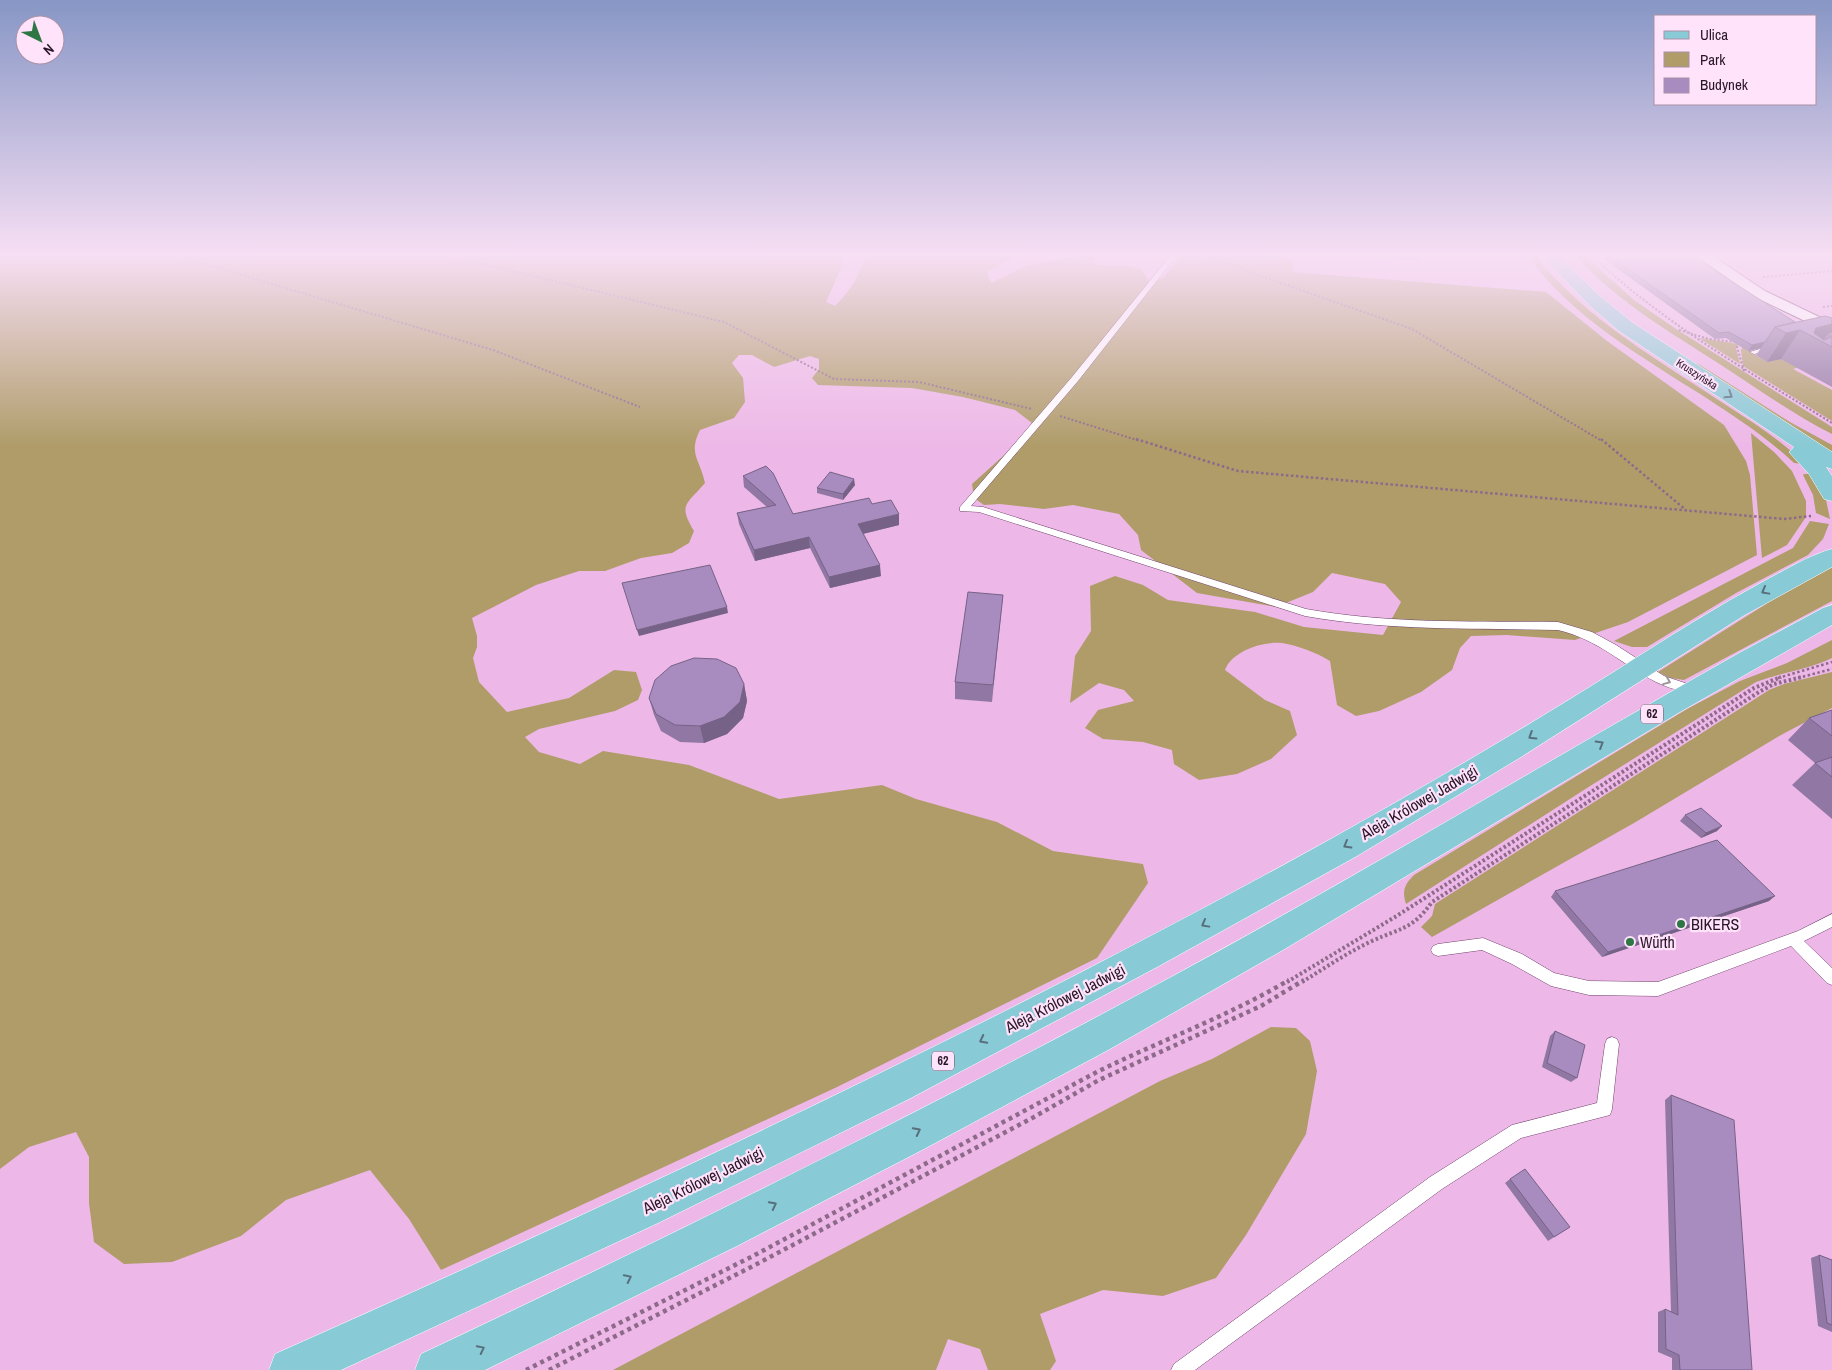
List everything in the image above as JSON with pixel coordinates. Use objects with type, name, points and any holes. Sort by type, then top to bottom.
[{"type":"main road","name":"Kruszyńska","points":[[1616,319],[1832,462]]},
{"type":"main road","name":"Kruszyńska","points":[[1641,319],[1796,420],[1832,440]]},
{"type":"main road","points":[[1768,421],[1813,465],[1832,494]]},
{"type":"main road","name":"62","points":[[1808,567],[1832,541]]},
{"type":"main road","points":[[1808,567],[1832,557]]},
{"type":"main road","name":"Aleja Królowej Jadwigi","points":[[291,1370],[641,1210],[961,1052],[1159,949],[1318,861],[1494,759],[1808,567]]},
{"type":"main road","name":"62","points":[[437,1370],[671,1258],[985,1097],[1187,987],[1348,896],[1694,690],[1832,614]]},
{"type":"street","points":[[1810,319],[1832,329]]},
{"type":"lane","points":[[1122,319],[1047,412],[963,510],[980,510],[1304,612],[1370,622],[1558,626],[1595,636],[1662,680],[1694,690]]},
{"type":"lane","points":[[1754,352],[1780,346]]},
{"type":"lane","points":[[1438,950],[1483,944],[1517,959],[1551,979],[1589,988],[1658,989],[1793,939],[1832,920]]},
{"type":"lane","points":[[1793,939],[1832,978]]},
{"type":"lane","points":[[1180,1370],[1436,1183],[1518,1131],[1604,1109],[1612,1044]]},
{"type":"path","points":[[389,319],[493,350],[640,407]]},
{"type":"path","points":[[711,319],[724,322],[834,379],[919,382],[1047,412],[1238,471],[1784,520],[1811,516]]},
{"type":"path","points":[[1383,319],[1412,329],[1594,434],[1686,510]]},
{"type":"path","points":[[1669,319],[1832,423]]},
{"type":"path","points":[[1679,330],[1717,341],[1740,342]]},
{"type":"path","points":[[526,1370],[753,1256],[1095,1073],[1133,1054],[1232,1012],[1395,917],[1754,688],[1783,676],[1814,670],[1832,662]]},
{"type":"path","points":[[549,1370],[755,1265],[1034,1117],[1099,1080],[1236,1019],[1373,940],[1392,936],[1424,914],[1432,902],[1759,692],[1788,680],[1832,669]]},
{"type":"green space","points":[[0,319],[1580,319],[1607,341],[1724,425],[1746,461],[1750,475],[1757,555],[1628,622],[1575,640],[1507,635],[1471,636],[1460,648],[1452,670],[1421,692],[1379,711],[1356,716],[1337,705],[1330,661],[1319,655],[1295,646],[1274,643],[1257,646],[1234,657],[1225,670],[1265,700],[1290,711],[1297,735],[1271,759],[1237,774],[1199,780],[1174,764],[1172,750],[1143,742],[1103,739],[1085,728],[1098,710],[1134,701],[1124,690],[1099,683],[1070,703],[1075,656],[1091,631],[1090,586],[1115,576],[1143,585],[1168,600],[1255,612],[1304,627],[1383,635],[1401,602],[1385,584],[1332,573],[1313,592],[1276,607],[1197,593],[1141,550],[1138,535],[1119,514],[1073,505],[1044,509],[1000,504],[984,505],[974,498],[972,484],[1012,448],[1032,423],[1015,410],[963,397],[912,388],[818,385],[812,378],[819,369],[819,359],[810,356],[774,367],[752,355],[739,355],[732,363],[743,378],[745,402],[734,418],[700,430],[695,445],[696,456],[705,483],[686,505],[686,515],[694,531],[689,543],[672,553],[641,558],[605,571],[579,571],[536,585],[472,618],[477,636],[477,647],[473,658],[479,682],[507,712],[569,698],[614,670],[636,672],[642,690],[638,700],[615,711],[539,729],[525,737],[539,752],[580,764],[603,751],[689,765],[779,799],[882,785],[916,799],[997,822],[1053,851],[1143,864],[1148,883],[1097,958],[835,1088],[441,1270],[409,1219],[370,1170],[286,1200],[241,1236],[172,1262],[124,1264],[94,1242],[89,1203],[89,1157],[76,1132],[29,1147],[0,1169]]},
{"type":"green space","points":[[1589,319],[1600,319],[1624,338],[1767,432],[1805,464],[1794,463],[1742,421],[1610,335]]},
{"type":"green space","points":[[1650,319],[1661,319],[1832,427],[1832,434],[1803,418]]},
{"type":"green space","points":[[1699,338],[1738,344],[1736,348],[1740,364]]},
{"type":"green space","points":[[1812,338],[1748,350],[1767,362],[1794,356],[1799,367],[1793,369],[1832,390],[1832,421],[1743,366],[1741,350],[1743,346]]},
{"type":"green space","points":[[1692,362],[1700,365],[1790,422],[1832,445],[1832,456]]},
{"type":"green space","points":[[1751,433],[1774,452],[1792,471],[1806,501],[1806,517],[1787,545],[1762,558]]},
{"type":"green space","points":[[1804,474],[1813,474],[1825,495],[1830,519],[1816,513],[1813,495]]},
{"type":"green space","points":[[1810,521],[1829,524],[1823,539],[1808,555],[1736,593],[1647,647],[1632,647],[1614,641],[1793,548]]},
{"type":"green space","points":[[1832,567],[1832,601],[1684,680],[1670,678],[1658,672],[1774,599]]},
{"type":"green space","points":[[1832,640],[1832,658],[1756,682],[1406,904],[1405,888],[1414,875],[1687,709],[1740,681],[1787,663]]},
{"type":"green space","points":[[1832,672],[1832,708],[1781,735],[1634,823],[1432,937],[1421,927],[1432,916],[1435,904],[1769,690],[1784,684]]},
{"type":"green space","points":[[1271,1027],[1296,1028],[1310,1041],[1317,1071],[1306,1134],[1246,1235],[1216,1278],[1163,1296],[1103,1290],[1040,1314],[1056,1361],[1050,1370],[988,1370],[980,1349],[948,1339],[936,1370],[613,1370],[1160,1081],[1212,1059]]},
{"type":"building","points":[[1699,319],[1790,319],[1795,322],[1775,327],[1765,342],[1752,345],[1729,332],[1719,333]]},
{"type":"building","points":[[1812,319],[1832,319],[1832,324],[1816,328],[1814,333],[1824,340],[1831,337],[1828,333],[1832,332],[1832,347],[1800,330],[1786,333],[1775,327]]},
{"type":"building","points":[[766,466],[773,473],[793,514],[869,498],[872,504],[891,500],[899,514],[858,524],[880,565],[829,577],[809,537],[754,550],[737,513],[776,505],[743,476]]},
{"type":"building","points":[[830,472],[854,479],[843,494],[817,488]]},
{"type":"building","points":[[710,565],[727,607],[637,630],[622,583]]},
{"type":"building","points":[[968,592],[1003,595],[993,685],[955,682]]},
{"type":"building","points":[[694,658],[717,659],[736,668],[744,684],[740,702],[724,717],[700,726],[675,725],[656,714],[649,698],[655,680],[671,666]]},
{"type":"building","points":[[1832,710],[1832,736],[1809,718]]},
{"type":"building","points":[[1832,757],[1832,777],[1815,763]]},
{"type":"building","points":[[1701,808],[1722,826],[1706,833],[1685,815]]},
{"type":"building","points":[[1717,840],[1775,896],[1608,952],[1555,891]]},
{"type":"building","points":[[1555,1031],[1585,1045],[1577,1078],[1547,1063]]},
{"type":"building","points":[[1671,1095],[1734,1120],[1752,1370],[1680,1370],[1679,1355],[1666,1349],[1665,1309],[1678,1315]]},
{"type":"building","points":[[1525,1169],[1570,1227],[1554,1237],[1510,1179]]},
{"type":"building","points":[[1819,1255],[1832,1260],[1832,1325],[1827,1323]]},
{"type":"place","name":"BIKERS","points":[[1681,924]]},
{"type":"place","name":"Würth","points":[[1630,942]]}]
